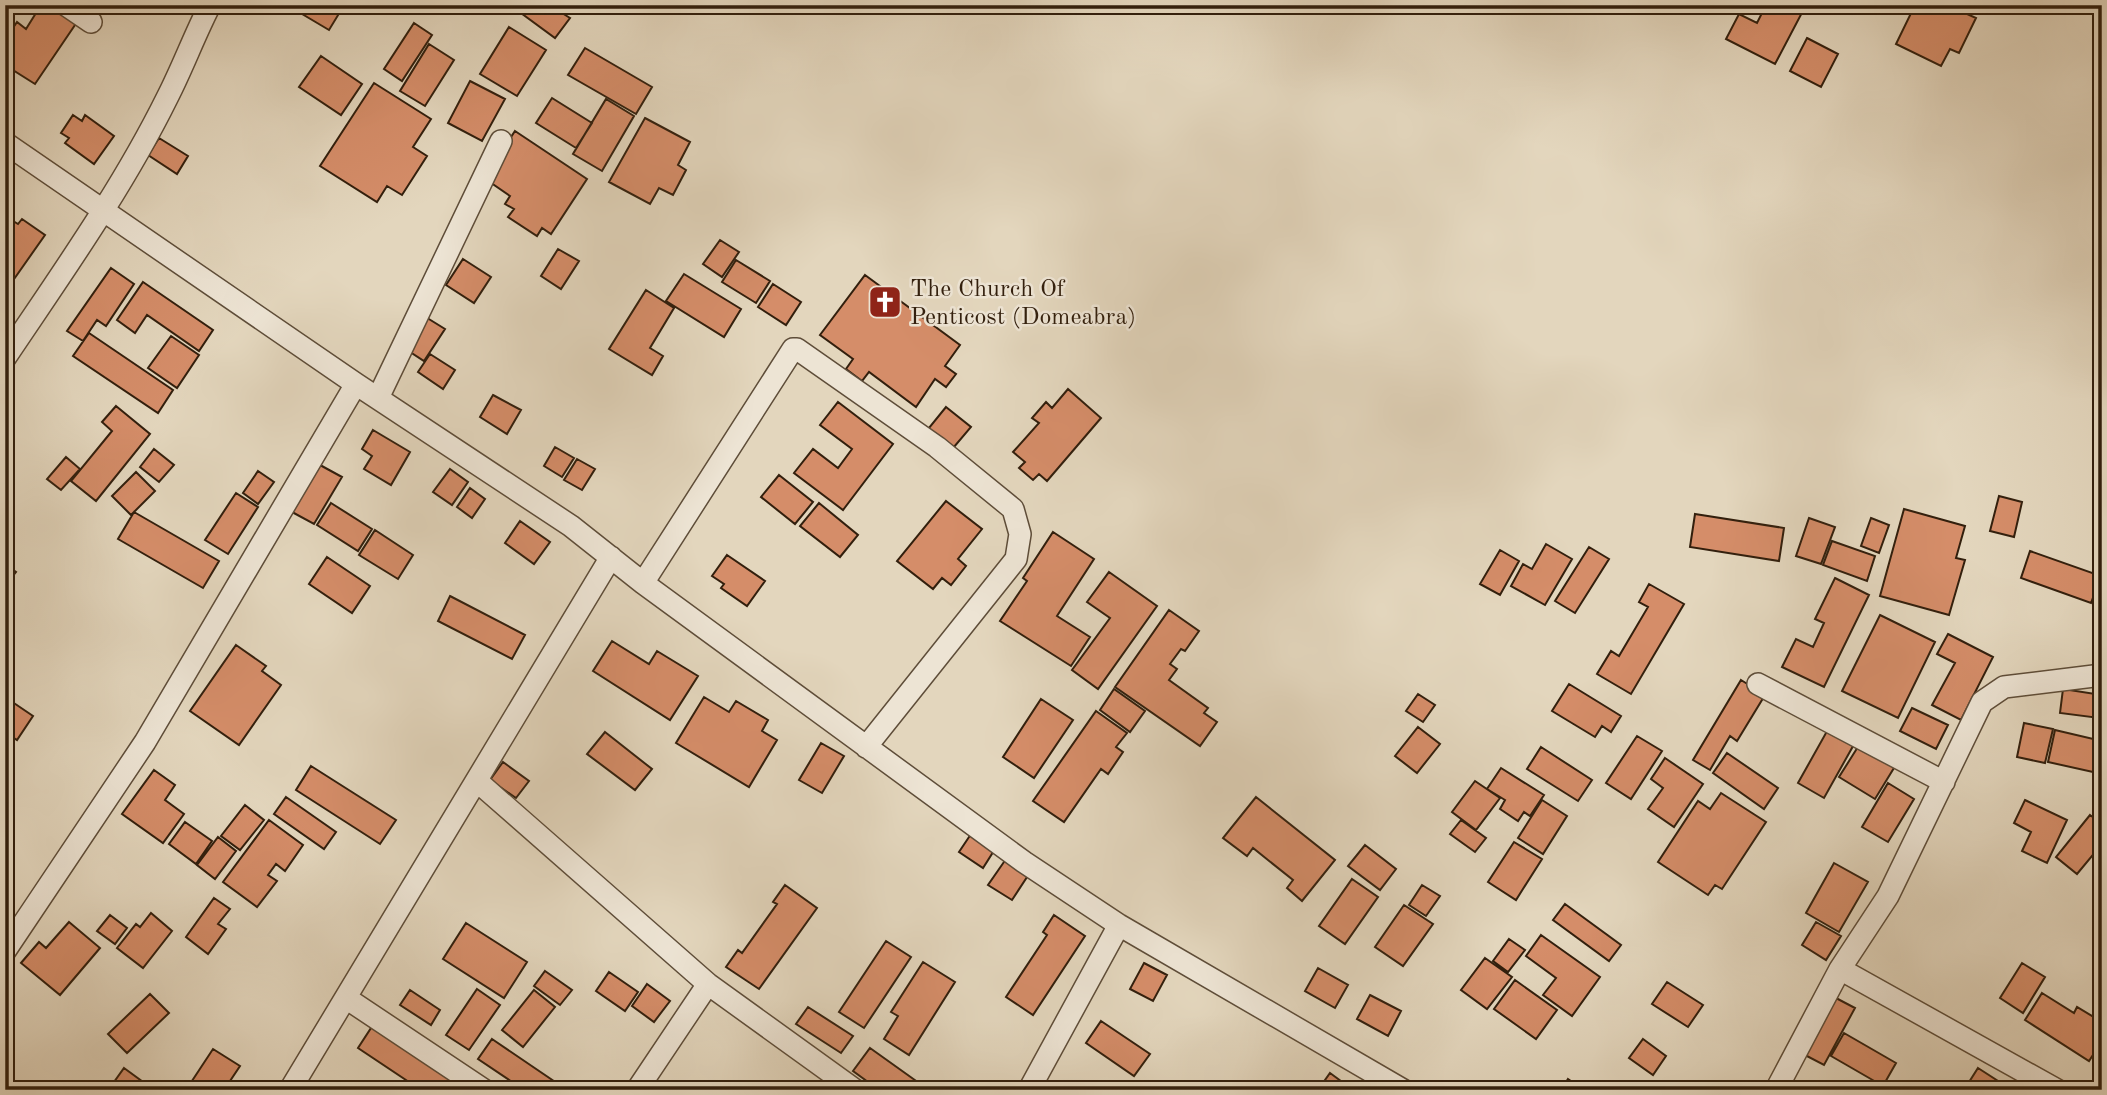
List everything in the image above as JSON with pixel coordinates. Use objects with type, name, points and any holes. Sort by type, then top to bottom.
[{"type":"street","points":[[66,5],[91,22]]},
{"type":"street","points":[[5,358],[102,212],[168,97],[188,48],[210,5]]},
{"type":"street","points":[[378,398],[501,141]]},
{"type":"street","points":[[5,143],[356,384],[571,526],[643,583],[1024,862],[1119,925],[1403,1090]]},
{"type":"street","points":[[643,583],[793,349],[797,349],[937,447],[1013,509],[1020,534],[1016,559],[866,747]]},
{"type":"street","points":[[5,951],[145,742],[356,384]]},
{"type":"street","points":[[290,1090],[478,782],[611,557]]},
{"type":"street","points":[[1776,1090],[1840,969],[1888,895],[1982,702],[2004,687],[2102,675]]},
{"type":"street","points":[[1758,684],[1944,782]]},
{"type":"street","points":[[478,782],[708,984],[855,1090]]},
{"type":"street","points":[[1029,1090],[1119,925]]},
{"type":"street","points":[[1840,969],[2057,1090]]},
{"type":"street","points":[[637,1090],[708,984]]},
{"type":"street","points":[[346,998],[484,1090]]},
{"type":"building","points":[[5,5],[14,5],[5,19]]},
{"type":"building","points":[[41,5],[51,5],[77,22],[35,84],[5,65],[8,55],[5,40],[17,22],[26,29]]},
{"type":"building","points":[[287,5],[341,5],[343,7],[329,30]]},
{"type":"building","points":[[510,5],[567,5],[562,13],[570,18],[555,38]]},
{"type":"building","points":[[1766,5],[1806,5],[1775,64],[1726,39],[1739,14],[1757,23]]},
{"type":"building","points":[[1915,5],[1971,5],[1967,14],[1976,18],[1959,53],[1950,49],[1941,66],[1896,44]]},
{"type":"building","points":[[414,23],[432,35],[402,81],[384,69]]},
{"type":"building","points":[[509,27],[546,50],[517,96],[480,74]]},
{"type":"building","points":[[1807,38],[1838,54],[1821,87],[1790,71]]},
{"type":"building","points":[[429,44],[454,60],[425,106],[400,91]]},
{"type":"building","points":[[585,48],[652,87],[636,114],[568,75]]},
{"type":"building","points":[[321,56],[362,84],[341,115],[299,87]]},
{"type":"building","points":[[470,81],[505,99],[482,141],[448,123]]},
{"type":"building","points":[[374,83],[431,119],[413,147],[427,156],[402,195],[387,186],[377,202],[320,166]]},
{"type":"building","points":[[552,98],[592,123],[576,148],[536,123]]},
{"type":"building","points":[[606,99],[634,116],[602,171],[573,154]]},
{"type":"building","points":[[73,115],[82,121],[85,115],[114,136],[94,164],[65,143],[69,138],[61,133]]},
{"type":"building","points":[[645,118],[690,142],[678,165],[686,170],[673,195],[659,188],[650,204],[609,182]]},
{"type":"building","points":[[515,131],[587,179],[551,234],[542,228],[537,236],[508,217],[514,209],[505,204],[510,196],[484,178]]},
{"type":"building","points":[[159,138],[188,156],[177,174],[148,155]]},
{"type":"building","points":[[5,216],[18,224],[22,219],[45,235],[12,282],[5,278]]},
{"type":"building","points":[[720,240],[739,252],[722,277],[703,264]]},
{"type":"building","points":[[558,249],[579,261],[561,289],[541,276]]},
{"type":"building","points":[[463,259],[491,277],[474,303],[446,285]]},
{"type":"building","points":[[736,260],[770,281],[756,303],[722,282]]},
{"type":"building","points":[[111,268],[134,284],[106,326],[97,320],[83,341],[67,331]]},
{"type":"building","points":[[684,274],[741,309],[724,337],[666,301]]},
{"type":"building","points":[[865,275],[960,345],[945,366],[956,374],[946,387],[935,379],[916,407],[869,372],[862,381],[846,369],[853,359],[820,335]]},
{"type":"building","points":[[143,282],[213,330],[199,351],[147,315],[135,333],[117,320]]},
{"type":"building","points":[[773,284],[801,302],[786,325],[758,307]]},
{"type":"building","points":[[646,290],[674,308],[650,348],[663,356],[652,375],[609,349]]},
{"type":"building","points":[[424,316],[445,329],[424,361],[404,348]]},
{"type":"building","points":[[89,333],[173,390],[158,413],[73,356]]},
{"type":"building","points":[[171,336],[199,355],[177,388],[148,368]]},
{"type":"building","points":[[430,354],[455,370],[443,389],[418,372]]},
{"type":"building","points":[[1068,389],[1101,418],[1047,481],[1039,474],[1033,480],[1019,468],[1025,462],[1013,452],[1039,423],[1032,418],[1046,402],[1052,408]]},
{"type":"building","points":[[493,395],[521,410],[507,434],[480,417]]},
{"type":"building","points":[[838,402],[893,444],[843,510],[794,473],[813,449],[838,468],[852,449],[820,425]]},
{"type":"building","points":[[116,406],[150,434],[96,501],[71,481],[112,431],[102,422]]},
{"type":"building","points":[[946,407],[971,427],[948,454],[924,434]]},
{"type":"building","points":[[373,430],[410,452],[391,485],[364,469],[372,456],[362,449]]},
{"type":"building","points":[[555,447],[574,458],[562,477],[544,466]]},
{"type":"building","points":[[154,449],[174,465],[159,482],[140,467]]},
{"type":"building","points":[[66,457],[80,469],[61,490],[47,479]]},
{"type":"building","points":[[577,459],[595,469],[582,490],[564,480]]},
{"type":"building","points":[[320,465],[342,477],[314,524],[292,512]]},
{"type":"building","points":[[450,469],[468,482],[452,505],[433,492]]},
{"type":"building","points":[[258,471],[274,482],[258,504],[243,493]]},
{"type":"building","points":[[136,472],[155,491],[131,515],[112,496]]},
{"type":"building","points":[[779,475],[813,502],[795,524],[761,497]]},
{"type":"building","points":[[470,488],[485,499],[472,518],[457,507]]},
{"type":"building","points":[[236,493],[258,507],[228,554],[205,540]]},
{"type":"building","points":[[1999,496],[2022,502],[2014,537],[1990,531]]},
{"type":"building","points":[[946,501],[982,529],[958,559],[966,566],[951,585],[942,578],[933,589],[897,561]]},
{"type":"building","points":[[331,503],[372,529],[358,551],[317,525]]},
{"type":"building","points":[[819,503],[858,535],[840,557],[800,526]]},
{"type":"building","points":[[1904,509],[1965,526],[1956,558],[1965,560],[1949,615],[1880,596]]},
{"type":"building","points":[[134,512],[219,561],[203,588],[118,539]]},
{"type":"building","points":[[1695,514],[1784,528],[1779,561],[1690,547]]},
{"type":"building","points":[[1809,518],[1835,527],[1821,564],[1796,556]]},
{"type":"building","points":[[1871,518],[1889,525],[1879,553],[1861,546]]},
{"type":"building","points":[[520,521],[550,542],[534,564],[505,543]]},
{"type":"building","points":[[375,530],[413,555],[398,579],[359,555]]},
{"type":"building","points":[[1053,532],[1094,559],[1057,616],[1090,637],[1071,666],[1000,621],[1027,581],[1023,578]]},
{"type":"building","points":[[1832,541],[1875,556],[1867,581],[1823,565]]},
{"type":"building","points":[[1546,544],[1572,559],[1545,605],[1511,586],[1523,564],[1532,569]]},
{"type":"building","points":[[1589,547],[1609,559],[1575,613],[1555,601]]},
{"type":"building","points":[[1500,550],[1519,561],[1500,595],[1480,584]]},
{"type":"building","points":[[2030,551],[2101,576],[2091,603],[2021,578]]},
{"type":"building","points":[[727,555],[765,581],[747,606],[721,588],[724,584],[712,576]]},
{"type":"building","points":[[327,557],[370,586],[352,613],[309,584]]},
{"type":"building","points":[[5,564],[16,572],[5,586]]},
{"type":"building","points":[[1109,572],[1157,606],[1098,689],[1072,670],[1110,618],[1087,602]]},
{"type":"building","points":[[1835,578],[1869,595],[1824,687],[1782,667],[1796,639],[1813,647],[1824,623],[1815,619]]},
{"type":"building","points":[[1649,584],[1684,604],[1631,694],[1597,674],[1611,651],[1619,656],[1648,607],[1639,602]]},
{"type":"building","points":[[450,596],[525,635],[512,659],[438,621]]},
{"type":"building","points":[[1169,610],[1199,631],[1185,651],[1181,649],[1170,664],[1177,669],[1169,680],[1208,708],[1204,713],[1217,722],[1200,746],[1115,687]]},
{"type":"building","points":[[1880,615],[1935,642],[1898,718],[1842,691]]},
{"type":"building","points":[[1948,634],[1993,657],[1961,720],[1932,705],[1955,663],[1937,654]]},
{"type":"building","points":[[612,641],[649,664],[657,651],[698,676],[670,720],[593,671]]},
{"type":"building","points":[[236,645],[266,666],[262,671],[281,685],[239,745],[190,711]]},
{"type":"building","points":[[1741,680],[1765,695],[1737,741],[1730,736],[1710,770],[1693,760]]},
{"type":"building","points":[[1569,684],[1621,716],[1611,732],[1602,726],[1595,737],[1552,711]]},
{"type":"building","points":[[1114,689],[1145,711],[1130,732],[1100,710]]},
{"type":"building","points":[[2063,689],[2102,695],[2099,718],[2060,713]]},
{"type":"building","points":[[1418,694],[1435,705],[1423,722],[1406,711]]},
{"type":"building","points":[[5,697],[33,716],[17,740],[5,732]]},
{"type":"building","points":[[704,697],[729,712],[736,701],[768,720],[762,731],[777,740],[749,787],[676,743]]},
{"type":"building","points":[[1041,699],[1073,720],[1034,778],[1003,757]]},
{"type":"building","points":[[1912,708],[1948,725],[1936,749],[1900,731]]},
{"type":"building","points":[[1096,711],[1127,733],[1116,747],[1123,752],[1108,774],[1101,769],[1064,822],[1033,801]]},
{"type":"building","points":[[2024,723],[2053,729],[2045,763],[2017,757]]},
{"type":"building","points":[[1831,724],[1857,739],[1824,798],[1798,783]]},
{"type":"building","points":[[1418,727],[1440,744],[1417,773],[1395,756]]},
{"type":"building","points":[[2055,730],[2102,741],[2102,774],[2048,762]]},
{"type":"building","points":[[605,732],[652,769],[635,790],[587,754]]},
{"type":"building","points":[[1637,736],[1662,751],[1631,799],[1606,783]]},
{"type":"building","points":[[1861,742],[1897,763],[1875,799],[1839,777]]},
{"type":"building","points":[[821,743],[844,756],[822,793],[799,780]]},
{"type":"building","points":[[1541,747],[1592,780],[1578,801],[1527,769]]},
{"type":"building","points":[[1727,753],[1778,788],[1764,809],[1713,773]]},
{"type":"building","points":[[1665,758],[1703,784],[1674,827],[1648,809],[1663,788],[1651,779]]},
{"type":"building","points":[[503,762],[529,781],[516,798],[490,780]]},
{"type":"building","points":[[311,766],[396,820],[380,844],[296,790]]},
{"type":"building","points":[[1501,768],[1544,795],[1530,816],[1524,812],[1518,821],[1500,809],[1505,800],[1487,789]]},
{"type":"building","points":[[154,770],[175,785],[165,800],[184,814],[163,843],[122,814]]},
{"type":"building","points":[[1475,781],[1500,798],[1476,830],[1452,812]]},
{"type":"building","points":[[1888,783],[1914,799],[1888,842],[1862,827]]},
{"type":"building","points":[[1721,793],[1766,822],[1722,889],[1715,885],[1708,895],[1658,862],[1698,801],[1710,809]]},
{"type":"building","points":[[286,797],[336,832],[324,849],[274,814]]},
{"type":"building","points":[[1256,797],[1335,860],[1302,901],[1287,888],[1293,880],[1253,848],[1247,856],[1223,838]]},
{"type":"building","points":[[1542,800],[1567,816],[1543,854],[1518,838]]},
{"type":"building","points":[[2025,800],[2067,820],[2047,863],[2022,851],[2031,832],[2014,823]]},
{"type":"building","points":[[245,805],[264,820],[240,850],[221,836]]},
{"type":"building","points":[[2090,815],[2102,824],[2102,844],[2077,874],[2056,857]]},
{"type":"building","points":[[269,820],[303,845],[285,871],[276,864],[268,875],[277,881],[257,907],[223,882]]},
{"type":"building","points":[[1461,820],[1486,838],[1475,852],[1450,834]]},
{"type":"building","points":[[185,822],[212,841],[196,864],[169,844]]},
{"type":"building","points":[[971,834],[995,849],[983,868],[959,852]]},
{"type":"building","points":[[218,837],[236,851],[215,879],[197,865]]},
{"type":"building","points":[[1514,842],[1542,859],[1516,900],[1488,882]]},
{"type":"building","points":[[1365,845],[1396,869],[1380,890],[1348,866]]},
{"type":"building","points":[[1006,859],[1029,874],[1012,900],[988,885]]},
{"type":"building","points":[[1834,863],[1868,882],[1839,932],[1806,913]]},
{"type":"building","points":[[1352,879],[1378,897],[1345,944],[1319,926]]},
{"type":"building","points":[[785,885],[817,908],[759,989],[726,967],[738,950],[742,953],[777,904],[773,902]]},
{"type":"building","points":[[1422,885],[1440,896],[1426,916],[1409,905]]},
{"type":"building","points":[[214,898],[230,909],[218,924],[226,929],[208,954],[186,937]]},
{"type":"building","points":[[1565,904],[1621,945],[1609,961],[1553,920]]},
{"type":"building","points":[[1404,905],[1433,924],[1403,966],[1375,947]]},
{"type":"building","points":[[151,913],[172,931],[143,968],[117,948],[136,924],[140,927]]},
{"type":"building","points":[[110,915],[127,928],[115,944],[97,931]]},
{"type":"building","points":[[1054,915],[1085,936],[1033,1015],[1006,997],[1047,935],[1043,932]]},
{"type":"building","points":[[69,922],[100,948],[60,995],[21,963],[39,942],[46,948]]},
{"type":"building","points":[[1816,922],[1841,936],[1826,960],[1802,945]]},
{"type":"building","points":[[466,923],[527,962],[504,998],[443,959]]},
{"type":"building","points":[[1541,935],[1600,977],[1572,1016],[1543,995],[1556,978],[1526,956]]},
{"type":"building","points":[[1509,939],[1525,950],[1508,972],[1493,961]]},
{"type":"building","points":[[886,941],[911,957],[864,1028],[839,1012]]},
{"type":"building","points":[[1485,958],[1512,977],[1487,1009],[1461,990]]},
{"type":"building","points":[[923,962],[955,982],[909,1055],[884,1039],[898,1016],[891,1012]]},
{"type":"building","points":[[1144,963],[1167,975],[1153,1001],[1130,989]]},
{"type":"building","points":[[2022,963],[2045,977],[2023,1013],[2000,998]]},
{"type":"building","points":[[1318,968],[1348,985],[1335,1008],[1305,991]]},
{"type":"building","points":[[545,971],[572,990],[560,1005],[534,986]]},
{"type":"building","points":[[609,972],[638,992],[625,1011],[596,991]]},
{"type":"building","points":[[1515,980],[1557,1010],[1536,1039],[1494,1009]]},
{"type":"building","points":[[1667,982],[1703,1005],[1688,1027],[1652,1004]]},
{"type":"building","points":[[647,984],[670,1001],[654,1022],[632,1006]]},
{"type":"building","points":[[477,989],[500,1005],[469,1050],[446,1035]]},
{"type":"building","points":[[410,990],[440,1010],[431,1025],[400,1005]]},
{"type":"building","points":[[534,990],[555,1007],[523,1047],[502,1030]]},
{"type":"building","points":[[2042,993],[2074,1013],[2077,1007],[2102,1022],[2102,1041],[2089,1061],[2025,1020]]},
{"type":"building","points":[[150,994],[169,1013],[127,1053],[108,1034]]},
{"type":"building","points":[[1370,995],[1401,1011],[1388,1036],[1357,1019]]},
{"type":"building","points":[[1834,997],[1855,1008],[1824,1065],[1803,1054]]},
{"type":"building","points":[[808,1007],[853,1036],[841,1053],[796,1024]]},
{"type":"building","points":[[1101,1021],[1150,1054],[1134,1076],[1086,1043]]},
{"type":"building","points":[[373,1025],[459,1083],[455,1090],[421,1090],[358,1048]]},
{"type":"building","points":[[1844,1033],[1896,1063],[1883,1086],[1831,1056]]},
{"type":"building","points":[[492,1039],[567,1090],[524,1090],[478,1059]]},
{"type":"building","points":[[1643,1039],[1666,1056],[1653,1075],[1629,1058]]},
{"type":"building","points":[[870,1048],[926,1088],[925,1090],[879,1090],[853,1071]]},
{"type":"building","points":[[213,1049],[240,1066],[224,1090],[186,1090]]},
{"type":"building","points":[[124,1068],[154,1090],[109,1089]]},
{"type":"building","points":[[1978,1068],[2012,1090],[1964,1090]]},
{"type":"building","points":[[1330,1073],[1349,1087],[1347,1090],[1318,1090]]},
{"type":"building","points":[[1568,1079],[1584,1090],[1561,1090]]},
{"type":"place","name":"The Church Of Penticost (Domeabra)","points":[[885,302]]}]
